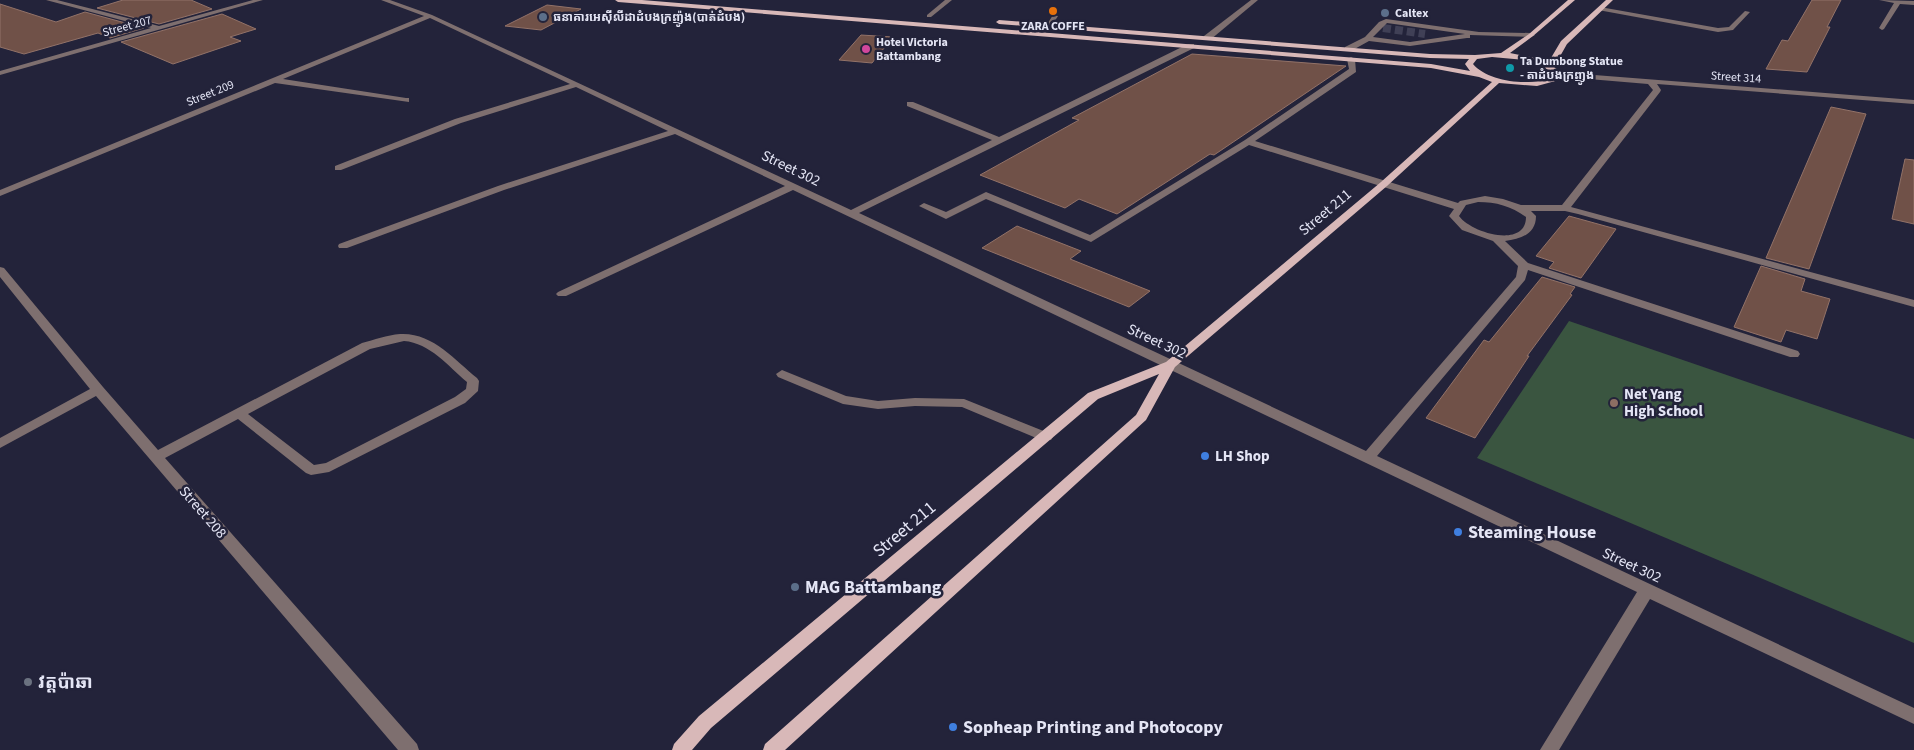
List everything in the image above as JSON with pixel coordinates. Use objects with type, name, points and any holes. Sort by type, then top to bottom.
[{"type":"main road","points":[[618,0],[1431,66],[1482,75],[1498,80],[1535,84],[1552,81],[1556,74],[1550,67],[1524,58],[1503,55],[1475,58],[1430,56],[994,22]]},
{"type":"main road","points":[[1503,55],[1531,35],[1572,0]]},
{"type":"main road","points":[[1550,67],[1564,42],[1610,0]]},
{"type":"main road","points":[[920,16],[938,17]]},
{"type":"main road","points":[[1475,58],[1469,64],[1470,67],[1482,75]]},
{"type":"main road","name":"Street 211","points":[[681,750],[704,722],[1094,396],[1170,365],[1384,184],[1498,80]]},
{"type":"main road","name":"Street 211","points":[[772,750],[1142,417],[1170,365]]},
{"type":"street","points":[[49,0],[160,28]]},
{"type":"street","name":"Street 207","points":[[0,73],[260,0]]},
{"type":"street","name":"Street 302","points":[[384,0],[430,16],[676,131],[1914,716]]},
{"type":"street","points":[[929,16],[949,0]]},
{"type":"street","points":[[1207,38],[1255,0]]},
{"type":"street","points":[[1882,0],[1914,3]]},
{"type":"street","points":[[1882,28],[1901,1]]},
{"type":"street","points":[[1600,9],[1718,30],[1731,29],[1747,12]]},
{"type":"street","name":"Street 209","points":[[0,193],[430,16]]},
{"type":"street","points":[[1049,26],[1055,16]]},
{"type":"street","points":[[1348,49],[1368,39],[1386,21],[1479,34],[1531,35]]},
{"type":"street","points":[[1425,34],[1452,38]]},
{"type":"street","points":[[1368,39],[1410,44],[1479,34]]},
{"type":"street","points":[[1410,44],[1430,56]]},
{"type":"street","points":[[850,214],[1191,46]]},
{"type":"street","points":[[924,206],[946,216],[986,195],[1091,239],[1248,142],[1353,70],[1351,59]]},
{"type":"street","name":"Street 314","points":[[1556,74],[1914,102]]},
{"type":"street","points":[[273,80],[406,100]]},
{"type":"street","points":[[1565,208],[1657,90],[1650,81]]},
{"type":"street","points":[[338,168],[458,121],[576,85]]},
{"type":"street","points":[[910,104],[999,140]]},
{"type":"street","points":[[343,246],[501,188],[676,131]]},
{"type":"street","points":[[1248,142],[1459,207]]},
{"type":"street","points":[[562,294],[792,187]]},
{"type":"street","points":[[1521,208],[1531,216],[1532,222],[1522,234],[1512,238],[1496,238],[1472,232],[1462,227],[1454,216],[1459,207],[1469,200],[1489,199],[1521,208],[1565,208],[1914,304]]},
{"type":"street","points":[[1496,238],[1524,265],[1794,354]]},
{"type":"street","points":[[1368,458],[1521,278],[1524,265]]},
{"type":"street","name":"Street 208","points":[[0,270],[98,390],[410,750]]},
{"type":"street","points":[[156,457],[239,413],[366,346],[408,337],[427,343],[473,382],[472,391],[460,400],[329,467],[312,470],[239,413]]},
{"type":"street","points":[[782,374],[843,400],[878,405],[915,402],[964,403],[1046,437]]},
{"type":"street","points":[[0,444],[98,390]]},
{"type":"street","points":[[1549,750],[1647,590]]},
{"type":"green space","points":[[1569,321],[1914,439],[1914,643],[1477,458]]},
{"type":"building","points":[[123,0],[191,0],[212,9],[159,24],[97,8]]},
{"type":"building","points":[[1812,0],[1841,0],[1827,27],[1830,27],[1807,72],[1766,69],[1782,40],[1788,41]]},
{"type":"building","points":[[0,4],[56,22],[85,12],[144,28],[110,38],[98,33],[24,54],[0,47]]},
{"type":"building","name":"ធនាគារអេស៊ីលីដាដំបងក្រញ៉ូង(បាត់ដំបង)","points":[[547,5],[581,9],[541,30],[505,26]]},
{"type":"building","points":[[222,14],[256,29],[230,37],[241,41],[173,64],[121,42]]},
{"type":"building","name":"Hotel Victoria Battambang","points":[[861,35],[893,37],[872,63],[839,60]]},
{"type":"building","points":[[1192,54],[1346,66],[1214,155],[1210,154],[1117,214],[1079,199],[1065,208],[980,175],[1079,120],[1072,118]]},
{"type":"building","points":[[1831,107],[1866,114],[1809,269],[1766,258]]},
{"type":"building","points":[[1905,159],[1914,160],[1914,224],[1892,219]]},
{"type":"building","points":[[1569,216],[1616,229],[1581,278],[1549,268],[1554,262],[1536,256]]},
{"type":"building","points":[[1017,226],[1081,251],[1070,259],[1150,291],[1129,307],[982,248]]},
{"type":"building","points":[[1761,266],[1805,279],[1801,291],[1830,299],[1817,339],[1786,330],[1781,342],[1734,327]]},
{"type":"building","points":[[1542,277],[1575,287],[1570,294],[1572,295],[1527,356],[1529,356],[1475,438],[1426,418],[1484,340],[1489,342]]},
{"type":"tunnel","points":[[1383,28],[1425,34]]},
{"type":"place","name":"ZARA COFFE","points":[[1053,11]]},
{"type":"place","name":"Caltex","points":[[1385,13]]},
{"type":"place","name":"ធនាគារអេស៊ីលីដាដំបងក្រញ៉ូង(បាត់ដំបង)","points":[[543,17]]},
{"type":"place","name":"Hotel Victoria Battambang","points":[[866,49]]},
{"type":"place","name":"Ta Dumbong Statue - តាដំបងក្រញូង","points":[[1510,68]]},
{"type":"place","name":"Net Yang High School","points":[[1614,403]]},
{"type":"place","name":"LH Shop","points":[[1205,456]]},
{"type":"place","name":"Steaming House","points":[[1458,532]]},
{"type":"place","name":"MAG Battambang","points":[[795,587]]},
{"type":"place","name":"វត្តប៉ាឆា","points":[[28,682]]},
{"type":"place","name":"Sopheap Printing and Photocopy","points":[[953,727]]}]
